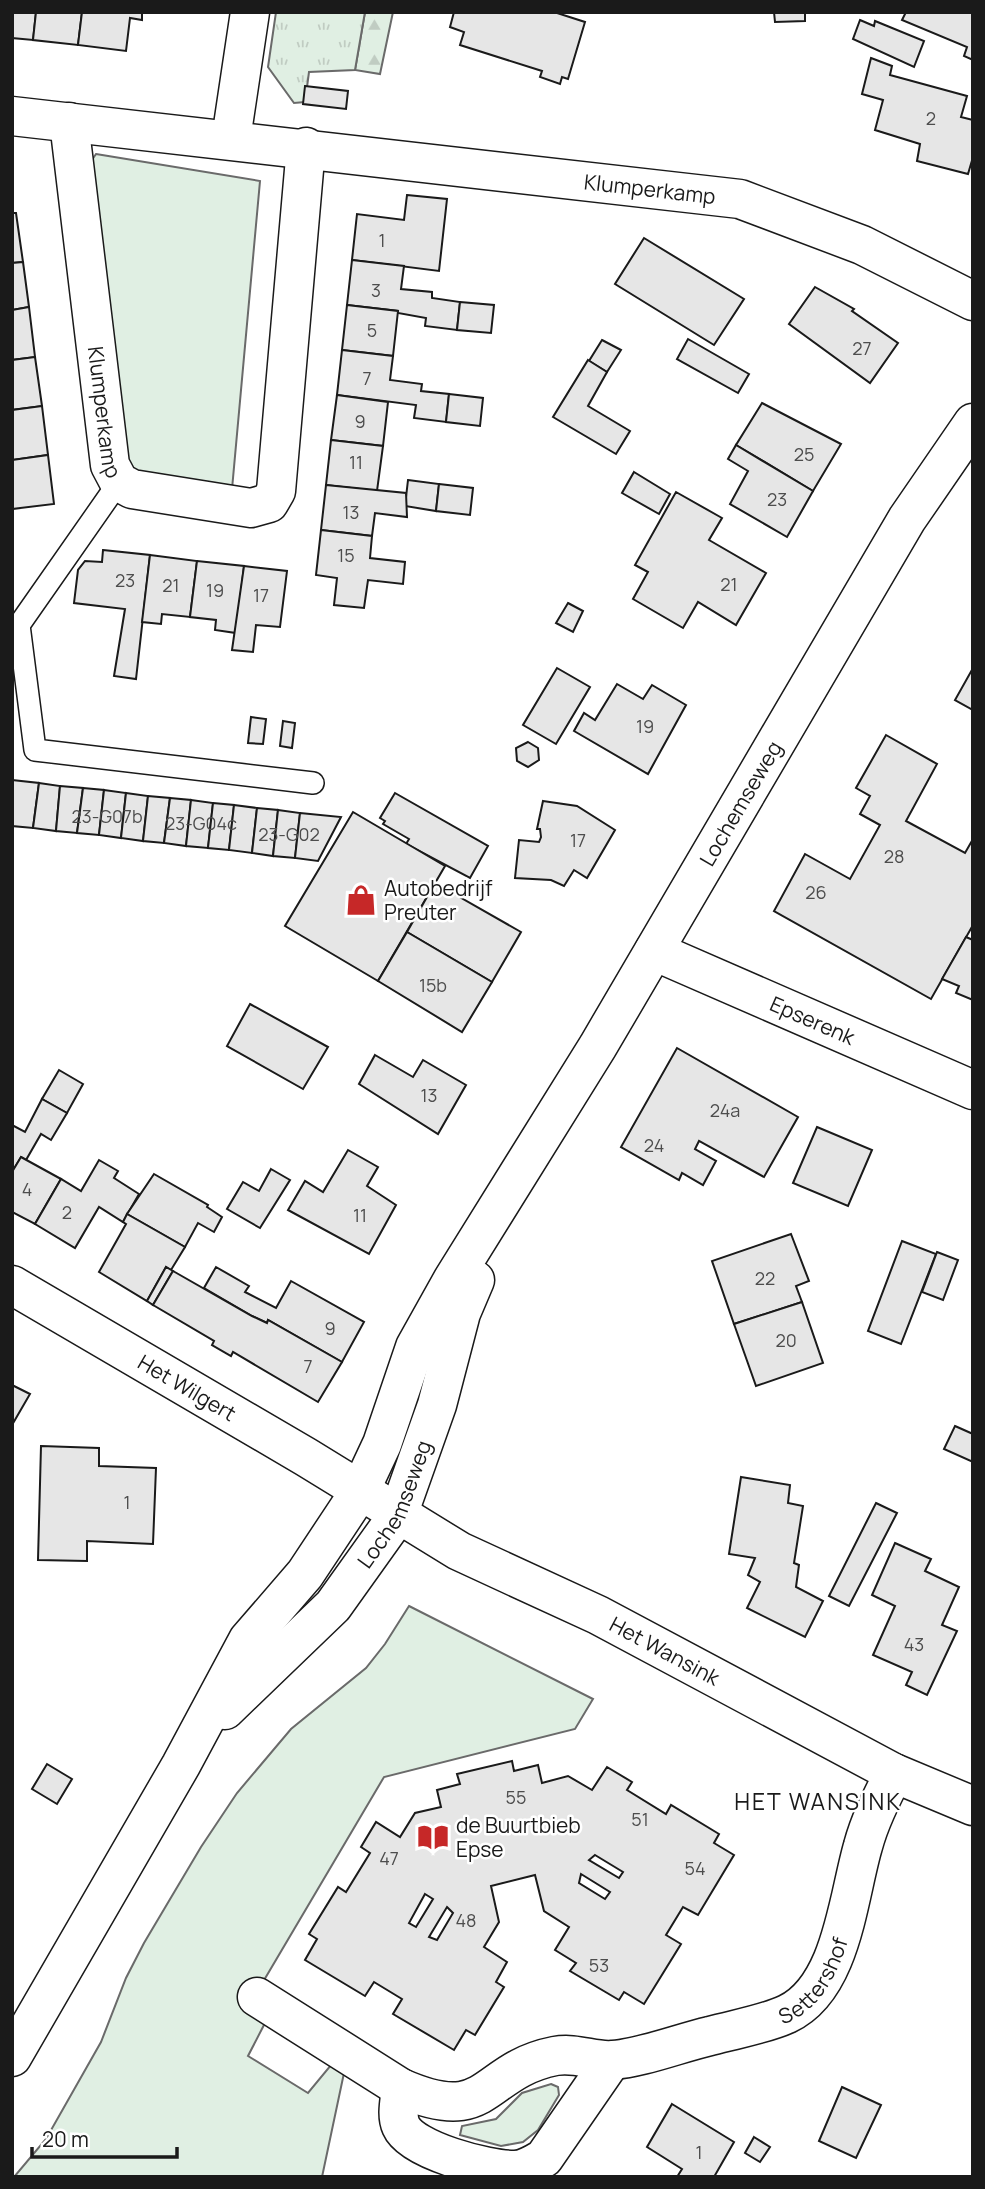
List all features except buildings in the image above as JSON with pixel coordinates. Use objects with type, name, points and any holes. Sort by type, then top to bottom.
[{"type":"street","points":[[231,139],[250,12]]},
{"type":"street","name":"Klumperkamp","points":[[12,116],[306,147],[740,198],[862,245],[973,301]]},
{"type":"street","name":"Klumperkamp","points":[[69,122],[110,465],[119,482],[132,489],[251,508],[270,503],[276,491],[306,147]]},
{"type":"street","name":"Lochemseweg","points":[[12,2057],[181,1765],[248,1640],[305,1574],[360,1492],[382,1444],[415,1347],[453,1279],[512,1187],[654,951],[907,519],[973,422]]},
{"type":"street","name":"Epserenk","points":[[654,951],[973,1090]]},
{"type":"street","name":"Lochemseweg","points":[[181,1765],[227,1707],[333,1606],[398,1515],[437,1405],[461,1312],[512,1187]]},
{"type":"street","name":"Het Wilgert","points":[[12,1284],[360,1492]]},
{"type":"street","name":"Het Wansink","points":[[360,1492],[459,1551],[597,1615],[894,1773],[973,1806]]},
{"type":"street","name":"Settershof","points":[[257,1997],[401,2088],[426,2099],[469,2102],[479,2098],[522,2066],[556,2056],[578,2054],[611,2061],[772,2020],[802,2004],[824,1978],[851,1903],[870,1824],[894,1773]]},
{"type":"street","points":[[401,2088],[400,2125],[410,2139],[428,2151],[513,2170],[528,2167],[544,2158],[611,2061]]},
{"type":"lane","points":[[119,482],[19,625],[35,750],[313,783]]},
{"type":"green space","points":[[276,12],[365,12],[355,70],[309,72],[305,102],[294,103],[268,67]]},
{"type":"green space","points":[[365,12],[393,12],[380,74],[355,70]]},
{"type":"green space","points":[[96,154],[260,181],[231,500],[124,484],[85,170]]},
{"type":"green space","points":[[409,1606],[593,1699],[575,1729],[384,1777],[260,1987],[265,2023],[248,2056],[308,2093],[331,2065],[344,2073],[322,2177],[14,2177],[46,2139],[101,2042],[126,1978],[144,1943],[201,1847],[237,1793],[291,1729],[366,1668]]},
{"type":"green space","points":[[551,2084],[558,2087],[559,2095],[538,2130],[523,2142],[501,2146],[460,2135],[462,2126],[496,2119],[522,2093]]},
{"type":"place","name":"Autobedrijf Preuter","points":[[361,900]]},
{"type":"place","name":"de Buurtbieb Epse","points":[[433,1837]]},
{"type":"district","name":"HET WANSINK","points":[[818,1801]]}]
